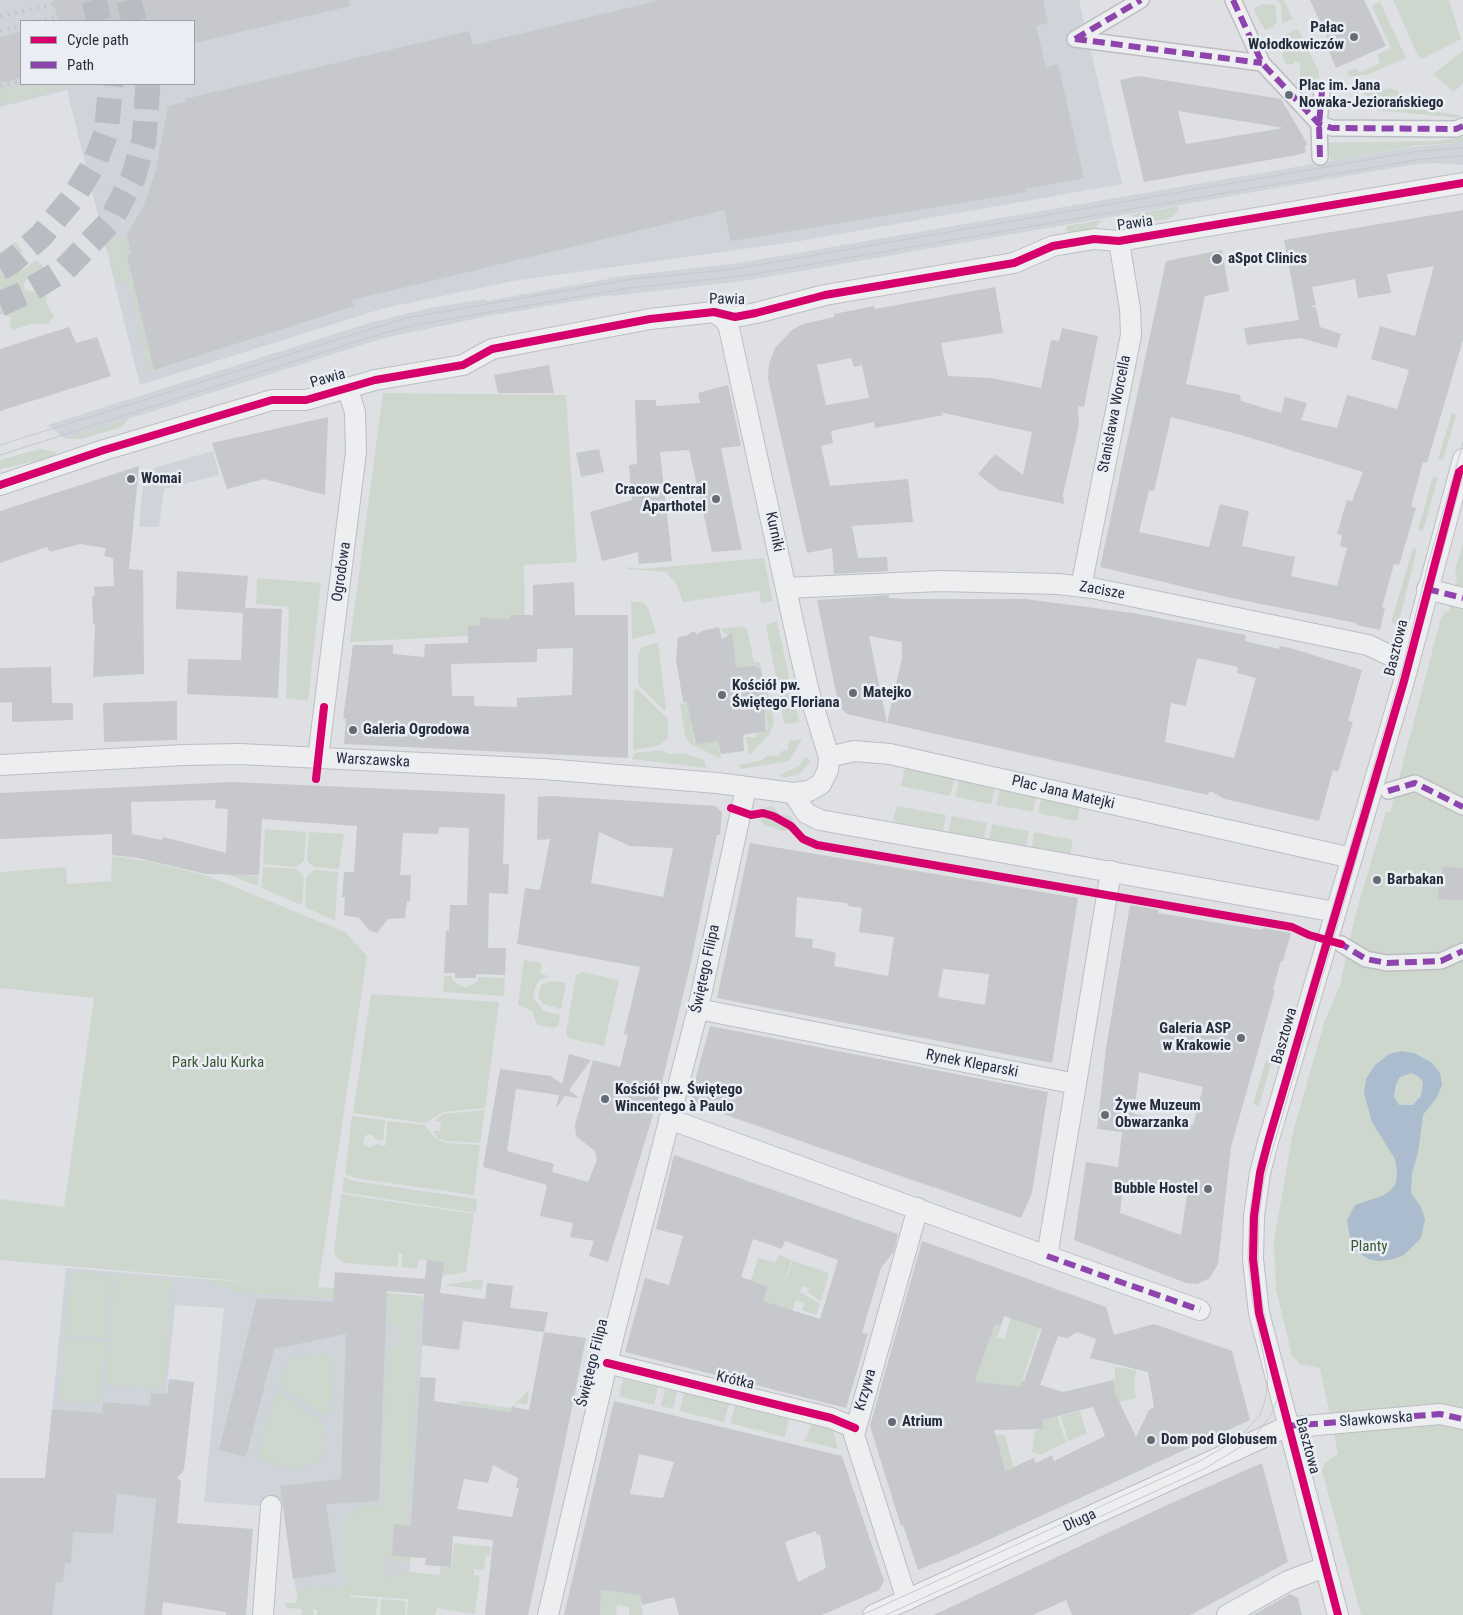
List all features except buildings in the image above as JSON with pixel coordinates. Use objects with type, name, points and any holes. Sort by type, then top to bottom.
[{"type":"street","points":[[1142,0],[1076,39],[1262,63]]},
{"type":"street","points":[[1233,0],[1262,63],[1319,124],[1332,128],[1456,129],[1463,126]]},
{"type":"street","points":[[1320,157],[1319,124],[1322,91]]},
{"type":"street","name":"Pawia","points":[[0,485],[67,462],[272,400],[306,400],[347,387],[463,365],[492,349],[650,320],[714,312],[735,317],[825,295],[1014,264],[1053,246],[1094,239],[1119,241],[1463,183]]},
{"type":"street","name":"Stanisława Worcella","points":[[1081,587],[1131,335],[1129,301],[1119,241]]},
{"type":"street","name":"Kurniki","points":[[714,312],[726,321],[730,328],[786,588],[810,692],[829,757]]},
{"type":"street","name":"Ogrodowa","points":[[318,758],[356,452],[355,412],[347,387]]},
{"type":"street","name":"Basztowa","points":[[1338,1615],[1257,1302],[1253,1259],[1254,1216],[1264,1158],[1408,664],[1427,589],[1462,467]]},
{"type":"street","name":"Zacisze","points":[[786,588],[940,581],[1058,584],[1368,645],[1408,664]]},
{"type":"street","points":[[1427,589],[1463,598]]},
{"type":"street","name":"Plac Jana Matejki","points":[[829,757],[854,751],[890,754],[1352,858]]},
{"type":"street","name":"Warszawska","points":[[0,765],[184,755],[240,754],[553,770],[718,783],[746,788]]},
{"type":"street","points":[[746,788],[794,793],[809,791],[821,784],[828,770],[829,757]]},
{"type":"street","points":[[1388,792],[1415,783],[1463,807]]},
{"type":"street","name":"Świętego Filipa","points":[[548,1615],[607,1363],[698,1009],[746,788]]},
{"type":"street","points":[[794,793],[806,813],[820,820],[1336,912]]},
{"type":"street","points":[[1047,1256],[1111,871]]},
{"type":"street","points":[[1342,944],[1366,959],[1387,963],[1441,961],[1463,951]]},
{"type":"street","name":"Rynek Kleparski","points":[[698,1009],[1076,1084]]},
{"type":"street","points":[[669,1119],[1200,1310]]},
{"type":"street","name":"Krzywa","points":[[907,1600],[856,1442],[855,1428],[918,1208]]},
{"type":"street","name":"Krótka","points":[[607,1363],[831,1418],[855,1428]]},
{"type":"street","name":"Sławkowska","points":[[1288,1426],[1440,1414],[1463,1419]]},
{"type":"street","name":"Długa","points":[[873,1615],[1288,1426]]},
{"type":"street","points":[[264,1615],[271,1506]]},
{"type":"street","points":[[1227,1615],[1288,1581],[1325,1567]]},
{"type":"shaded area","points":[[0,0],[1079,0],[1122,184],[794,242],[512,281],[381,309],[140,385],[67,90],[0,107]]},
{"type":"shaded area","points":[[1463,142],[1463,165],[1433,163],[1409,165],[743,281],[611,295],[488,316],[384,338],[65,439],[48,425],[373,322],[430,308],[485,299],[486,301],[608,278],[739,263],[1406,148]]},
{"type":"shaded area","points":[[213,451],[219,475],[164,489],[159,527],[139,527],[144,471]]},
{"type":"shaded area","points":[[66,1268],[425,1297],[408,1599],[296,1591],[283,1507],[204,1502],[224,1308],[175,1305],[144,1615],[32,1615]]},
{"type":"green space","points":[[1277,0],[1284,0],[1293,19],[1282,24],[1281,5]]},
{"type":"green space","points":[[1393,0],[1449,0],[1461,39],[1422,59],[1418,56]]},
{"type":"green space","points":[[1380,2],[1406,58],[1369,74],[1349,77],[1347,72],[1356,68],[1359,73],[1380,63],[1377,55],[1391,48],[1372,6]]},
{"type":"green space","points":[[1261,4],[1275,5],[1277,20],[1274,27],[1265,30],[1253,9]]},
{"type":"green space","points":[[1298,29],[1319,72],[1319,78],[1306,83],[1300,80],[1300,63],[1296,61],[1293,64],[1286,64],[1282,57],[1285,43],[1280,37]]},
{"type":"green space","points":[[1463,51],[1463,83],[1454,92],[1433,74]]},
{"type":"green space","points":[[22,85],[73,85],[0,105],[0,90]]},
{"type":"green space","points":[[1391,88],[1399,92],[1398,98],[1363,95],[1364,93]]},
{"type":"green space","points":[[1325,105],[1411,108],[1460,115],[1458,118]]},
{"type":"green space","points":[[1463,137],[1463,142],[1414,146],[1331,161],[1328,149],[1328,143],[1438,141]]},
{"type":"green space","points":[[1178,206],[1179,211],[1169,219],[1145,222],[1130,215]]},
{"type":"green space","points":[[1102,220],[1093,231],[1068,237],[1066,226]]},
{"type":"green space","points":[[125,234],[130,254],[126,255],[154,372],[149,373],[128,282],[116,283],[106,243]]},
{"type":"green space","points":[[15,242],[22,250],[21,255],[13,262],[15,269],[24,270],[35,260],[43,265],[42,276],[27,278],[24,284],[25,290],[32,292],[42,287],[46,288],[47,305],[54,316],[48,324],[30,324],[14,330],[10,327],[11,317],[0,314],[0,304],[5,300],[6,296],[0,290],[0,252]]},
{"type":"green space","points":[[383,393],[566,395],[577,562],[524,565],[525,633],[350,642]]},
{"type":"green space","points":[[1452,413],[1456,415],[1443,460],[1438,459]]},
{"type":"green space","points":[[128,419],[122,427],[81,439],[65,439]]},
{"type":"green space","points":[[40,449],[55,452],[55,457],[0,469],[0,460]]},
{"type":"green space","points":[[1433,476],[1438,478],[1423,531],[1418,530]]},
{"type":"green space","name":"Planty","points":[[1463,542],[1463,1615],[1361,1615],[1322,1471],[1324,1464],[1338,1454],[1320,1368],[1300,1364],[1292,1356],[1276,1289],[1274,1241],[1293,1132],[1325,1020],[1340,985],[1355,916],[1386,812],[1390,812],[1441,618],[1445,612],[1449,611],[1457,578],[1455,570]]},
{"type":"green space","points":[[1413,548],[1417,549],[1398,625],[1391,623]]},
{"type":"green space","points":[[764,558],[773,601],[761,603],[759,591],[683,602],[677,585],[666,572],[626,569],[629,567],[641,569]]},
{"type":"green space","points":[[257,578],[321,583],[308,701],[286,698],[289,607],[256,604]]},
{"type":"green space","points":[[631,602],[643,602],[648,608],[656,633],[632,639]]},
{"type":"green space","points":[[777,621],[791,686],[780,688],[778,687],[766,625]]},
{"type":"green space","points":[[742,626],[747,629],[754,662],[760,662],[761,670],[755,664],[746,666],[742,672],[734,673],[730,637],[721,629]]},
{"type":"green space","points":[[658,642],[666,710],[663,710],[638,684],[638,656],[641,648]]},
{"type":"green space","points":[[634,690],[638,690],[668,719],[668,738],[660,745],[635,750],[633,748]]},
{"type":"green space","points":[[768,690],[774,723],[769,735],[749,755],[746,737],[756,737],[756,734],[768,730],[761,691]]},
{"type":"green space","points":[[792,692],[799,722],[784,724],[779,696]]},
{"type":"green space","points":[[690,702],[694,741],[697,743],[718,741],[721,759],[689,743],[685,736],[680,704]]},
{"type":"green space","points":[[802,739],[789,761],[740,769],[739,765],[762,760],[768,755],[780,757],[779,752],[788,750],[789,741]]},
{"type":"green space","points":[[662,750],[668,754],[684,753],[704,760],[706,768],[632,759],[635,753]]},
{"type":"green space","points":[[808,757],[810,762],[799,774],[784,778],[780,775],[799,766],[803,758]]},
{"type":"green space","points":[[905,768],[954,779],[950,796],[901,786]]},
{"type":"green space","points":[[959,780],[995,788],[991,804],[955,797]]},
{"type":"green space","points":[[1000,789],[1036,797],[1033,812],[996,805]]},
{"type":"green space","points":[[1041,798],[1080,806],[1077,821],[1038,813]]},
{"type":"green space","points":[[772,806],[780,814],[792,817],[793,824],[764,810]]},
{"type":"green space","points":[[897,806],[946,815],[943,831],[893,821]]},
{"type":"green space","points":[[762,816],[779,822],[790,830],[783,831],[765,825],[761,822]]},
{"type":"green space","points":[[952,816],[987,823],[984,838],[948,832]]},
{"type":"green space","points":[[992,824],[1029,831],[1026,846],[989,839]]},
{"type":"green space","points":[[265,829],[306,832],[304,860],[297,867],[263,864]]},
{"type":"green space","points":[[309,832],[344,834],[339,869],[314,867],[307,861]]},
{"type":"green space","points":[[1034,832],[1073,840],[1070,854],[1032,847]]},
{"type":"green space","name":"Park Jalu Kurka","points":[[112,856],[147,861],[205,875],[345,932],[367,956],[318,1287],[421,1296],[408,1525],[394,1524],[392,1556],[411,1557],[410,1562],[392,1561],[386,1556],[385,1578],[410,1572],[440,1575],[440,1567],[452,1567],[454,1543],[491,1547],[490,1555],[486,1555],[484,1570],[474,1569],[474,1575],[480,1576],[475,1613],[473,1614],[437,1608],[435,1615],[407,1615],[408,1599],[351,1595],[350,1597],[378,1599],[376,1615],[317,1615],[318,1610],[313,1609],[313,1615],[302,1615],[301,1609],[287,1608],[285,1603],[296,1603],[298,1589],[346,1587],[346,1572],[343,1572],[343,1519],[349,1519],[349,1513],[358,1514],[359,1506],[384,1505],[384,1499],[381,1499],[387,1346],[398,1346],[398,1326],[388,1325],[389,1302],[232,1292],[232,1286],[214,1285],[212,1280],[250,1282],[0,1260],[0,1199],[64,1207],[94,998],[0,988],[0,872],[66,867],[67,884],[111,881]]},
{"type":"green space","points":[[263,867],[297,869],[304,877],[302,905],[261,888]]},
{"type":"green space","points":[[314,870],[338,872],[335,921],[305,907],[306,877]]},
{"type":"green space","points":[[227,874],[259,876],[258,886]]},
{"type":"green space","points":[[524,960],[542,963],[540,974],[549,976],[540,980],[536,985],[533,998],[544,1011],[560,1015],[558,1026],[553,1028],[537,1025],[532,1011],[518,1005]]},
{"type":"green space","points":[[582,972],[619,980],[604,1046],[568,1038],[566,1033],[576,975]]},
{"type":"green space","points":[[444,976],[452,976],[452,980],[465,988],[478,981],[478,977],[505,978],[504,996],[443,992]]},
{"type":"green space","points":[[551,981],[566,983],[561,1009],[543,1004],[538,997],[541,985]]},
{"type":"green space","points":[[371,994],[499,1002],[485,1108],[443,1112],[425,1123],[353,1113]]},
{"type":"green space","points":[[1266,1060],[1272,1061],[1259,1106],[1253,1104]]},
{"type":"green space","points":[[485,1110],[480,1143],[445,1141],[439,1139],[433,1131],[440,1131],[441,1122],[434,1121],[443,1114]]},
{"type":"green space","points":[[352,1116],[385,1120],[383,1141],[377,1140],[371,1134],[366,1135],[363,1140],[364,1145],[369,1148],[376,1144],[385,1146],[388,1121],[425,1125],[434,1137],[445,1143],[480,1145],[474,1195],[355,1178],[345,1174]]},
{"type":"green space","points":[[344,1177],[354,1181],[477,1199],[476,1213],[342,1192]]},
{"type":"green space","points":[[341,1194],[474,1214],[466,1272],[441,1276],[443,1263],[419,1259],[417,1269],[401,1267],[403,1254],[399,1253],[397,1267],[344,1263],[337,1258],[334,1252]]},
{"type":"green space","points":[[779,1255],[792,1260],[778,1298],[793,1261],[829,1273],[821,1301],[808,1292],[809,1288],[802,1286],[800,1292],[820,1304],[816,1315],[802,1310],[804,1303],[796,1300],[792,1311],[763,1301],[768,1286],[751,1280],[758,1258],[776,1262]]},
{"type":"green space","points":[[71,1271],[112,1275],[106,1338],[65,1335]]},
{"type":"green space","points":[[115,1275],[172,1280],[163,1389],[106,1384]]},
{"type":"green space","points":[[483,1279],[481,1290],[444,1285]]},
{"type":"green space","points":[[1011,1318],[1040,1328],[1020,1387],[975,1381],[995,1324],[1001,1326],[997,1337],[1004,1340]]},
{"type":"green space","points":[[65,1338],[106,1342],[100,1404],[59,1400]]},
{"type":"green space","points":[[326,1352],[334,1360],[331,1412],[325,1416],[279,1387],[288,1359]]},
{"type":"green space","points":[[1115,1367],[1136,1370],[1134,1386],[1136,1398],[1115,1403]]},
{"type":"green space","points":[[623,1379],[658,1387],[654,1405],[619,1396]]},
{"type":"green space","points":[[665,1389],[677,1392],[673,1409],[661,1406]]},
{"type":"green space","points":[[529,1390],[527,1405],[517,1403],[511,1412],[457,1404],[457,1402],[464,1401],[511,1408]]},
{"type":"green space","points":[[277,1392],[324,1423],[322,1456],[319,1461],[297,1469],[258,1460],[267,1420]]},
{"type":"green space","points":[[684,1393],[729,1404],[724,1422],[680,1411]]},
{"type":"green space","points":[[735,1406],[789,1419],[785,1437],[730,1423]]},
{"type":"green space","points":[[1080,1411],[1087,1434],[1068,1441],[1061,1416]]},
{"type":"green space","points":[[1057,1416],[1066,1442],[1040,1455],[1032,1452],[1035,1430],[1044,1429],[1042,1419]]},
{"type":"green space","points":[[812,1424],[832,1428],[838,1449],[804,1441]]},
{"type":"green space","points":[[995,1435],[1005,1435],[1014,1470],[1007,1472]]},
{"type":"green space","points":[[601,1590],[640,1595],[643,1615],[629,1615],[629,1607],[617,1605],[616,1615],[600,1615]]},
{"type":"green space","points":[[381,1599],[406,1601],[405,1615],[380,1615]]},
{"type":"water","points":[[1402,1051],[1414,1053],[1431,1062],[1440,1073],[1442,1085],[1437,1097],[1423,1115],[1418,1153],[1412,1173],[1411,1193],[1421,1207],[1425,1219],[1421,1238],[1404,1255],[1390,1260],[1377,1261],[1369,1259],[1356,1251],[1350,1238],[1347,1220],[1355,1205],[1382,1196],[1390,1191],[1396,1183],[1395,1159],[1372,1122],[1364,1093],[1366,1079],[1374,1066],[1389,1054]],"holes":[[[1412,1073],[1423,1082],[1421,1096],[1413,1105],[1399,1105],[1394,1096],[1396,1084],[1400,1077]]]},
{"type":"tunnel","points":[[94,0],[99,20]]},
{"type":"tunnel","points":[[129,0],[134,20]]},
{"type":"tunnel","points":[[0,268],[11,262],[41,236],[75,195],[95,162],[106,133],[111,85]]},
{"type":"tunnel","points":[[0,304],[25,293],[65,269],[110,222],[133,178],[144,140],[148,85]]},
{"type":"tram line","points":[[0,445],[406,318],[633,279],[728,270],[1418,151],[1463,148]]},
{"type":"tram line","points":[[0,455],[384,333],[421,324],[629,288],[749,275],[1422,159],[1463,156]]},
{"type":"tram line","points":[[862,1615],[1200,1461],[1239,1438],[1260,1415],[1265,1401],[1268,1378],[1252,1298],[1248,1257],[1250,1210],[1258,1163],[1404,662],[1428,564],[1463,443]]},
{"type":"tram line","points":[[886,1615],[1204,1469],[1252,1440],[1271,1415],[1277,1400],[1278,1380],[1263,1309],[1258,1264],[1259,1215],[1264,1179],[1408,680],[1463,475]]},
{"type":"railway","points":[[0,16],[54,4]]},
{"type":"railway","points":[[42,20],[57,17]]},
{"type":"railway","points":[[0,31],[20,25]]},
{"type":"railway","points":[[0,86],[20,81]]},
{"type":"marked path","points":[[1075,39],[1141,0]]},
{"type":"marked path","points":[[1233,0],[1262,63],[1319,124],[1332,128],[1456,129],[1463,126]]},
{"type":"marked path","points":[[1075,39],[1262,63]]},
{"type":"marked path","points":[[1320,157],[1319,124],[1322,91]]},
{"type":"marked path","points":[[1427,589],[1463,598]]},
{"type":"marked path","points":[[1388,791],[1415,783],[1463,807]]},
{"type":"marked path","points":[[1338,942],[1366,959],[1387,963],[1441,961],[1463,951]]},
{"type":"marked path","points":[[1047,1256],[1200,1310]]},
{"type":"marked path","points":[[1288,1426],[1440,1414],[1463,1419]]},
{"type":"cycle path","points":[[0,485],[104,450],[272,400],[306,400],[375,380],[463,365],[492,349],[650,319],[714,312],[735,317],[825,295],[1014,263],[1053,246],[1094,239],[1119,241],[1463,183]]},
{"type":"cycle path","points":[[1338,1615],[1259,1313],[1253,1259],[1254,1216],[1260,1173],[1268,1142],[1404,681],[1459,472],[1463,469]]},
{"type":"cycle path","points":[[316,779],[324,707]]},
{"type":"cycle path","points":[[731,808],[751,815],[763,813],[773,816],[791,826],[803,839],[817,845],[1292,927],[1309,935],[1341,944]]},
{"type":"cycle path","points":[[607,1363],[831,1418],[855,1428]]},
{"type":"place","name":"Pałac Wołodkowiczów","points":[[1354,37]]},
{"type":"place","name":"Plac im. Jana Nowaka-Jeziorańskiego","points":[[1289,95]]},
{"type":"place","name":"aSpot Clinics","points":[[1217,259]]},
{"type":"place","name":"Womai","points":[[131,479]]},
{"type":"place","name":"Cracow Central Aparthotel","points":[[716,499]]},
{"type":"place","name":"Matejko","points":[[853,693]]},
{"type":"place","name":"Kościół pw. Świętego Floriana","points":[[722,695]]},
{"type":"place","name":"Galeria Ogrodowa","points":[[353,730]]},
{"type":"place","name":"Barbakan","points":[[1377,880]]},
{"type":"place","name":"Galeria ASP w Krakowie","points":[[1241,1038]]},
{"type":"place","name":"Kościół pw. Świętego Wincentego à Paulo","points":[[605,1099]]},
{"type":"place","name":"Żywe Muzeum Obwarzanka","points":[[1105,1115]]},
{"type":"place","name":"Bubble Hostel","points":[[1208,1189]]},
{"type":"place","name":"Atrium","points":[[892,1422]]},
{"type":"place","name":"Dom pod Globusem","points":[[1151,1440]]}]
